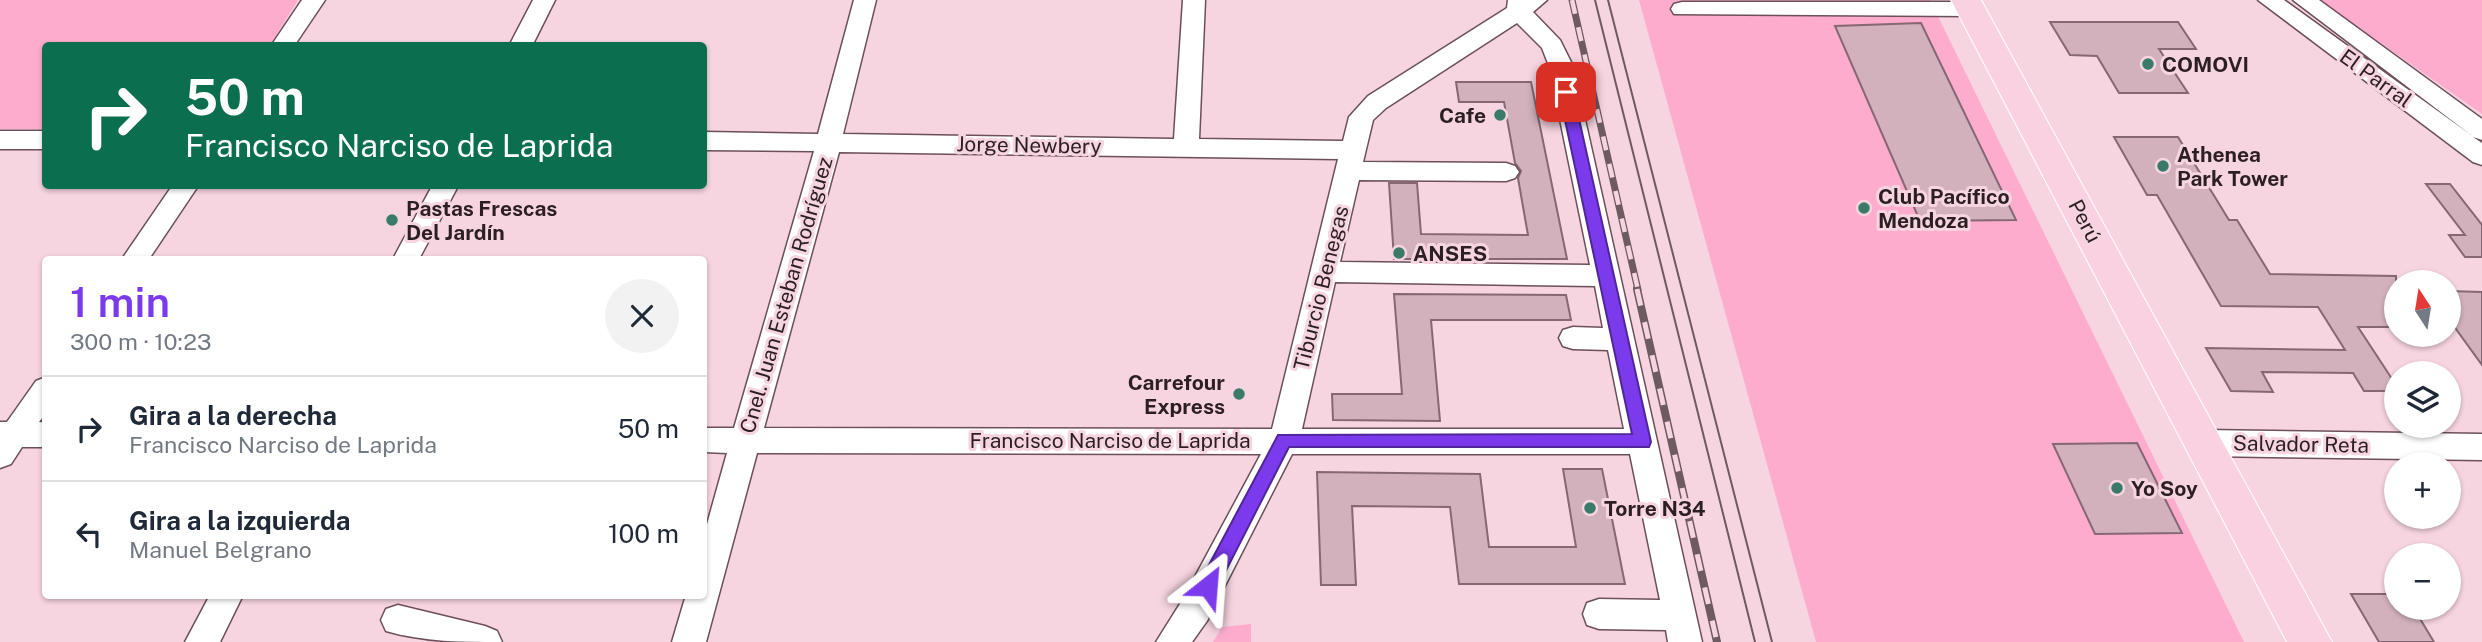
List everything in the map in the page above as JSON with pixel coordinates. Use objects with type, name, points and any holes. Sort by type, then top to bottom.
[{"type":"main road","name":"Perú","points":[[1975,3],[2310,642]]},
{"type":"street","points":[[285,42],[314,0]]},
{"type":"street","points":[[522,42],[544,0]]},
{"type":"street","name":"Cnel. Juan Esteban Rodríguez","points":[[707,579],[829,141],[865,0]]},
{"type":"street","points":[[1186,147],[1194,0]]},
{"type":"street","name":"El Parral","points":[[2269,0],[2482,156]]},
{"type":"street","points":[[2304,0],[2482,131]]},
{"type":"street","points":[[1682,9],[1975,3]]},
{"type":"street","points":[[1524,4],[1558,55],[1682,629],[1599,614]]},
{"type":"street","name":"Tiburcio Benegas","points":[[1173,642],[1195,610],[1284,440],[1361,117],[1377,102],[1524,4]]},
{"type":"street","points":[[0,140],[42,140]]},
{"type":"street","name":"Jorge Newbery","points":[[707,141],[1186,147],[1506,172]]},
{"type":"street","points":[[137,256],[183,189]]},
{"type":"street","points":[[408,256],[443,189]]},
{"type":"street","points":[[1325,272],[1605,276]]},
{"type":"street","points":[[1573,338],[1619,339]]},
{"type":"street","points":[[5,441],[42,394]]},
{"type":"street","points":[[5,441],[42,436]]},
{"type":"street","name":"Francisco Narciso de Laprida","points":[[707,440],[1643,442]]},
{"type":"street","name":"Salvador Reta","points":[[2205,443],[2482,447]]},
{"type":"street","points":[[202,642],[225,599]]},
{"type":"street","points":[[689,642],[701,599]]},
{"type":"street","points":[[398,620],[485,642]]},
{"type":"shaded area","points":[[0,0],[298,0],[272,42],[42,42],[42,129],[0,129]]},
{"type":"shaded area","name":"Club Pacífico Mendoza","points":[[1639,0],[1930,0],[2244,642],[1816,642]]},
{"type":"shaded area","points":[[2319,0],[2482,0],[2482,114]]},
{"type":"shaded area","points":[[1251,624],[1251,642],[1213,642],[1222,627]]},
{"type":"building","name":"COMOVI","points":[[2050,22],[2178,22],[2196,49],[2159,49],[2188,93],[2119,93],[2097,56],[2070,55]]},
{"type":"building","points":[[1921,23],[2016,220],[1920,221],[1835,26]]},
{"type":"building","points":[[1456,82],[1531,82],[1567,259],[1394,259],[1389,183],[1417,183],[1421,234],[1528,235],[1518,178],[1521,171],[1515,163],[1504,102],[1459,102]]},
{"type":"building","points":[[2114,137],[2178,137],[2229,220],[2237,220],[2270,274],[2384,276],[2384,327],[2358,327],[2384,367],[2384,391],[2364,391],[2353,373],[2262,372],[2273,392],[2231,391],[2206,348],[2345,350],[2318,307],[2221,306],[2157,195],[2147,195]]},
{"type":"building","points":[[2426,184],[2450,184],[2482,225],[2482,257],[2465,257],[2449,235],[2465,235]]},
{"type":"building","points":[[2461,291],[2482,292],[2482,365],[2461,336]]},
{"type":"building","points":[[1394,294],[1566,295],[1571,320],[1431,320],[1440,421],[1333,420],[1332,394],[1402,394]]},
{"type":"building","name":"Yo Soy","points":[[2137,443],[2182,533],[2095,534],[2053,444]]},
{"type":"building","points":[[1563,469],[1602,469],[1625,584],[1459,584],[1450,507],[1352,506],[1356,585],[1321,585],[1317,472],[1480,474],[1489,547],[1576,547]]},
{"type":"building","points":[[2351,594],[2384,594],[2384,620],[2421,620],[2434,642],[2379,642]]},
{"type":"tram line","points":[[1595,0],[1755,642]]},
{"type":"tram line","points":[[1608,0],[1772,642]]},
{"type":"railway","points":[[1572,0],[1638,290]]},
{"type":"railway","points":[[1637,289],[1717,642]]},
{"type":"place","name":"COMOVI","points":[[2148,64]]},
{"type":"place","name":"Cafe","points":[[1500,115]]},
{"type":"place","name":"Athenea Park Tower","points":[[2163,166]]},
{"type":"place","name":"Club Pacífico Mendoza","points":[[1864,208]]},
{"type":"place","name":"Pastas Frescas Del Jardín","points":[[392,220]]},
{"type":"place","name":"ANSES","points":[[1399,253]]},
{"type":"place","name":"Carrefour Express","points":[[1239,394]]},
{"type":"place","name":"Yo Soy","points":[[2117,488]]},
{"type":"place","name":"Torre N34","points":[[1590,508]]},
{"type":"route","points":[[1208,586],[1284,440],[1643,442],[1566,92]]}]
